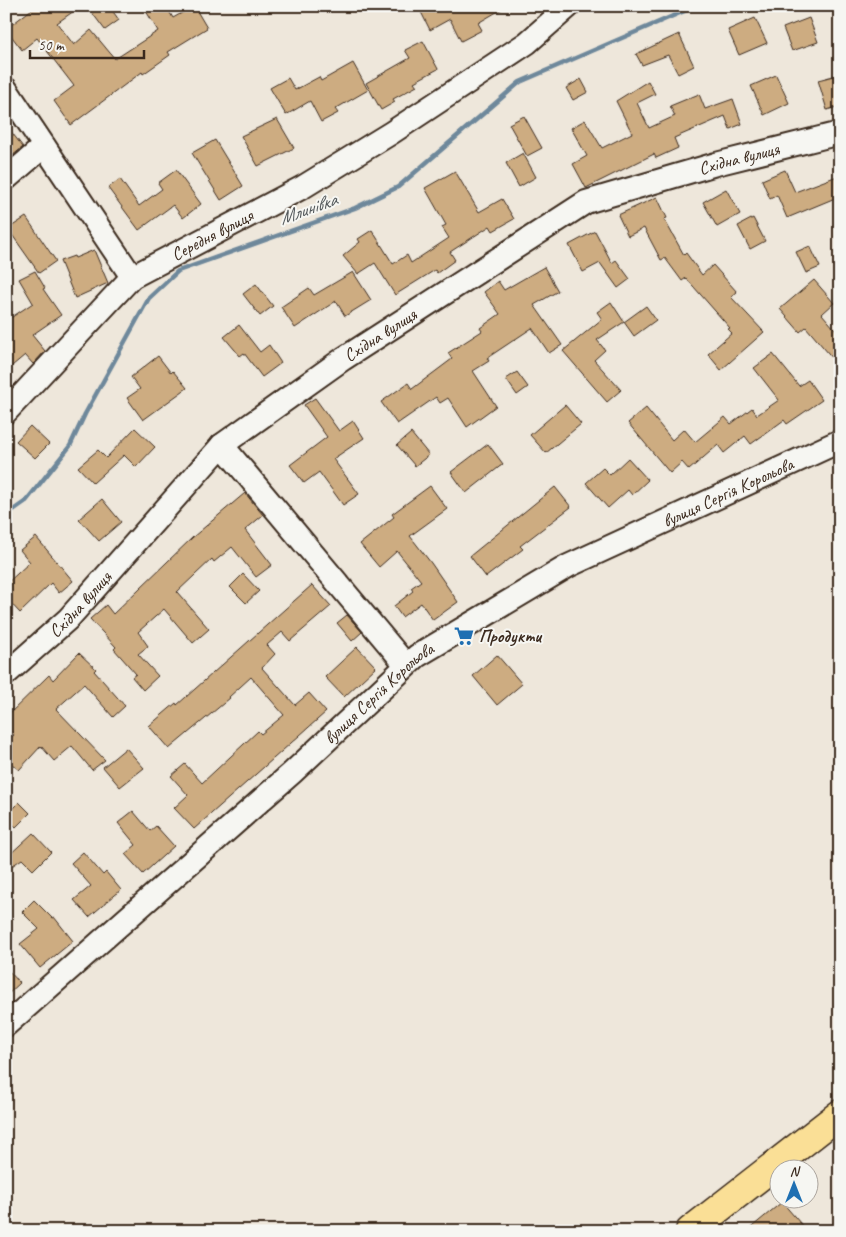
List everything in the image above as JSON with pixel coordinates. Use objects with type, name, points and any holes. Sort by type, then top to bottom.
[{"type":"main road","points":[[690,1231],[840,1114]]},
{"type":"street","name":"Середня вулиця","points":[[6,412],[132,277],[303,188],[527,43],[569,6]]},
{"type":"street","points":[[6,89],[132,277]]},
{"type":"street","name":"Східна вулиця","points":[[6,674],[68,619],[222,445],[343,358],[586,202],[716,164],[840,133]]},
{"type":"street","points":[[6,179],[44,146]]},
{"type":"street","name":"вулиця Сергія Корольова","points":[[6,1025],[293,772],[406,665],[568,566],[840,442]]},
{"type":"street","points":[[222,445],[406,665]]},
{"type":"building","points":[[36,6],[81,6],[57,23],[74,45],[91,30],[115,59],[158,31],[143,6],[166,6],[173,18],[194,6],[207,28],[168,52],[170,55],[143,74],[142,72],[71,125],[54,101],[74,86],[37,38],[22,50],[6,29]]},
{"type":"building","points":[[87,6],[109,6],[119,20],[105,30]]},
{"type":"building","points":[[418,6],[434,6],[437,11],[443,6],[507,6],[478,23],[482,30],[461,41],[450,19],[430,30]]},
{"type":"building","points":[[755,18],[767,43],[739,55],[728,30]]},
{"type":"building","points":[[809,18],[818,42],[792,51],[783,28]]},
{"type":"building","points":[[679,34],[694,66],[678,74],[668,55],[642,65],[636,54]]},
{"type":"building","points":[[423,41],[438,69],[414,82],[417,86],[393,99],[395,102],[381,110],[366,83],[410,58],[405,50]]},
{"type":"building","points":[[353,63],[368,90],[335,109],[338,113],[321,122],[310,101],[286,115],[270,88],[288,78],[295,90],[319,77],[321,81]]},
{"type":"building","points":[[776,75],[789,103],[764,115],[751,86]]},
{"type":"building","points":[[837,75],[840,84],[840,106],[827,110],[818,80]]},
{"type":"building","points":[[581,79],[588,92],[573,100],[566,88]]},
{"type":"building","points":[[648,81],[655,94],[637,103],[649,128],[675,116],[670,106],[699,94],[705,109],[733,99],[742,124],[730,129],[725,116],[674,138],[678,148],[656,158],[654,154],[586,188],[573,164],[587,156],[571,128],[585,120],[602,148],[632,133],[616,101]]},
{"type":"building","points":[[524,116],[542,148],[527,156],[509,124]]},
{"type":"building","points":[[277,119],[294,148],[258,166],[241,136]]},
{"type":"building","points":[[6,125],[23,147],[6,161]]},
{"type":"building","points":[[215,140],[243,186],[221,200],[192,153]]},
{"type":"building","points":[[523,153],[536,177],[519,187],[506,163]]},
{"type":"building","points":[[176,170],[201,204],[183,218],[173,205],[139,230],[108,188],[120,179],[139,206],[162,189],[158,183]]},
{"type":"building","points":[[785,170],[795,192],[840,175],[840,196],[787,218],[777,195],[770,199],[762,180]]},
{"type":"building","points":[[455,171],[479,212],[502,199],[514,219],[493,231],[490,226],[450,252],[455,260],[437,273],[435,270],[395,295],[375,263],[358,274],[343,256],[360,242],[358,239],[372,230],[393,264],[407,255],[411,263],[449,238],[442,227],[446,225],[425,188]]},
{"type":"building","points":[[726,189],[740,214],[717,227],[703,202]]},
{"type":"building","points":[[657,197],[667,218],[664,219],[684,255],[686,253],[702,275],[713,265],[737,292],[731,297],[764,332],[721,370],[708,354],[732,333],[728,329],[730,328],[686,278],[682,281],[665,258],[661,260],[644,228],[628,236],[618,215]]},
{"type":"building","points":[[26,217],[56,261],[39,273],[8,229]]},
{"type":"building","points":[[753,218],[765,241],[750,249],[738,226]]},
{"type":"building","points":[[595,231],[612,263],[616,260],[630,279],[618,288],[600,263],[583,272],[569,245]]},
{"type":"building","points":[[810,246],[820,267],[806,273],[796,252]]},
{"type":"building","points":[[94,250],[108,283],[75,298],[60,261],[74,256],[75,258]]},
{"type":"building","points":[[544,267],[558,291],[534,305],[562,345],[549,353],[532,328],[487,358],[489,361],[473,371],[496,406],[467,427],[448,398],[440,403],[436,397],[397,424],[381,402],[408,383],[412,389],[452,359],[448,353],[482,331],[480,328],[500,314],[484,292],[498,281],[504,290]]},
{"type":"building","points":[[35,271],[45,288],[43,289],[61,315],[32,335],[45,351],[35,362],[33,364],[25,355],[6,371],[6,321],[33,303],[19,279]]},
{"type":"building","points":[[353,272],[371,300],[345,316],[336,301],[295,328],[281,307],[309,288],[314,295]]},
{"type":"building","points":[[814,280],[834,303],[822,314],[840,335],[840,367],[806,327],[800,332],[780,309]]},
{"type":"building","points":[[256,284],[273,306],[260,316],[243,294]]},
{"type":"building","points":[[611,302],[624,322],[597,340],[605,350],[594,360],[621,390],[607,402],[563,351],[602,319],[597,312]]},
{"type":"building","points":[[646,306],[656,320],[634,336],[624,322]]},
{"type":"building","points":[[239,325],[260,352],[269,345],[281,363],[262,377],[244,353],[240,356],[224,337]]},
{"type":"building","points":[[773,354],[799,386],[808,380],[822,400],[787,424],[784,420],[751,444],[745,436],[724,453],[718,445],[689,470],[682,462],[670,473],[628,423],[646,408],[672,440],[684,429],[695,442],[725,417],[731,424],[752,408],[757,415],[779,400],[754,368]]},
{"type":"building","points":[[158,356],[171,373],[173,371],[187,388],[143,420],[127,398],[140,389],[131,377]]},
{"type":"building","points":[[517,372],[528,387],[517,395],[506,379]]},
{"type":"building","points":[[315,398],[339,431],[353,421],[364,438],[333,459],[359,494],[343,505],[319,472],[304,483],[290,465],[327,437],[304,405]]},
{"type":"building","points":[[565,405],[581,424],[546,453],[530,435]]},
{"type":"building","points":[[30,426],[49,444],[35,458],[16,441]]},
{"type":"building","points":[[135,428],[155,447],[136,467],[124,455],[93,483],[78,467],[98,450],[106,458]]},
{"type":"building","points":[[411,433],[429,455],[415,466],[397,445]]},
{"type":"building","points":[[488,444],[503,464],[466,493],[451,472]]},
{"type":"building","points":[[628,458],[648,480],[632,495],[628,490],[608,508],[586,483],[603,468],[610,475]]},
{"type":"building","points":[[430,486],[447,509],[410,536],[458,602],[433,620],[421,603],[402,617],[394,606],[413,591],[411,588],[421,581],[397,551],[379,567],[360,544],[394,517],[392,514]]},
{"type":"building","points":[[555,487],[571,507],[520,546],[523,549],[486,577],[470,556]]},
{"type":"building","points":[[245,493],[263,515],[245,530],[272,565],[256,577],[232,547],[214,562],[212,559],[177,592],[209,629],[193,643],[164,609],[138,632],[148,646],[138,654],[158,676],[143,690],[132,677],[136,674],[114,649],[116,647],[90,619],[106,605],[113,614],[193,537]]},
{"type":"building","points":[[102,499],[121,522],[99,541],[79,519]]},
{"type":"building","points":[[36,537],[73,581],[59,593],[51,583],[20,613],[6,598],[6,584],[30,562],[20,550]]},
{"type":"building","points":[[243,574],[259,591],[246,603],[230,587]]},
{"type":"building","points":[[312,585],[331,606],[290,641],[282,632],[267,645],[275,654],[262,668],[295,705],[309,693],[326,712],[194,829],[174,808],[188,795],[171,776],[185,764],[202,783],[258,731],[261,734],[284,715],[251,677],[230,698],[169,749],[149,726],[176,703],[177,705]]},
{"type":"building","points":[[347,615],[362,632],[352,641],[337,623]]},
{"type":"building","points":[[357,647],[376,667],[344,697],[325,677]]},
{"type":"building","points":[[79,653],[96,669],[94,671],[125,706],[113,717],[84,684],[56,709],[105,760],[92,770],[72,746],[54,761],[41,746],[19,770],[6,759],[6,743],[14,735],[6,726],[6,717],[49,675],[53,680]]},
{"type":"building","points":[[497,655],[522,684],[497,705],[473,676]]},
{"type":"building","points":[[126,748],[144,768],[120,787],[103,767]]},
{"type":"building","points":[[19,802],[30,813],[16,827],[6,818],[6,815]]},
{"type":"building","points":[[133,811],[150,831],[156,826],[174,846],[143,874],[125,854],[136,845],[118,823]]},
{"type":"building","points":[[33,833],[51,852],[33,870],[22,859],[6,870],[6,858]]},
{"type":"building","points":[[83,852],[103,875],[106,872],[121,890],[89,917],[74,900],[91,886],[71,863]]},
{"type":"building","points":[[34,900],[52,918],[54,917],[73,941],[40,968],[20,944],[39,929],[22,912]]},
{"type":"building","points":[[6,968],[20,983],[6,996]]},
{"type":"building","points":[[772,1210],[789,1210],[807,1231],[747,1231]]},
{"type":"waterway","name":"Млинівка","points":[[6,515],[26,501],[70,446],[85,414],[149,298],[178,271],[355,208],[398,187],[520,82],[696,6]]},
{"type":"place","name":"Продукти","points":[[464,636]]}]
